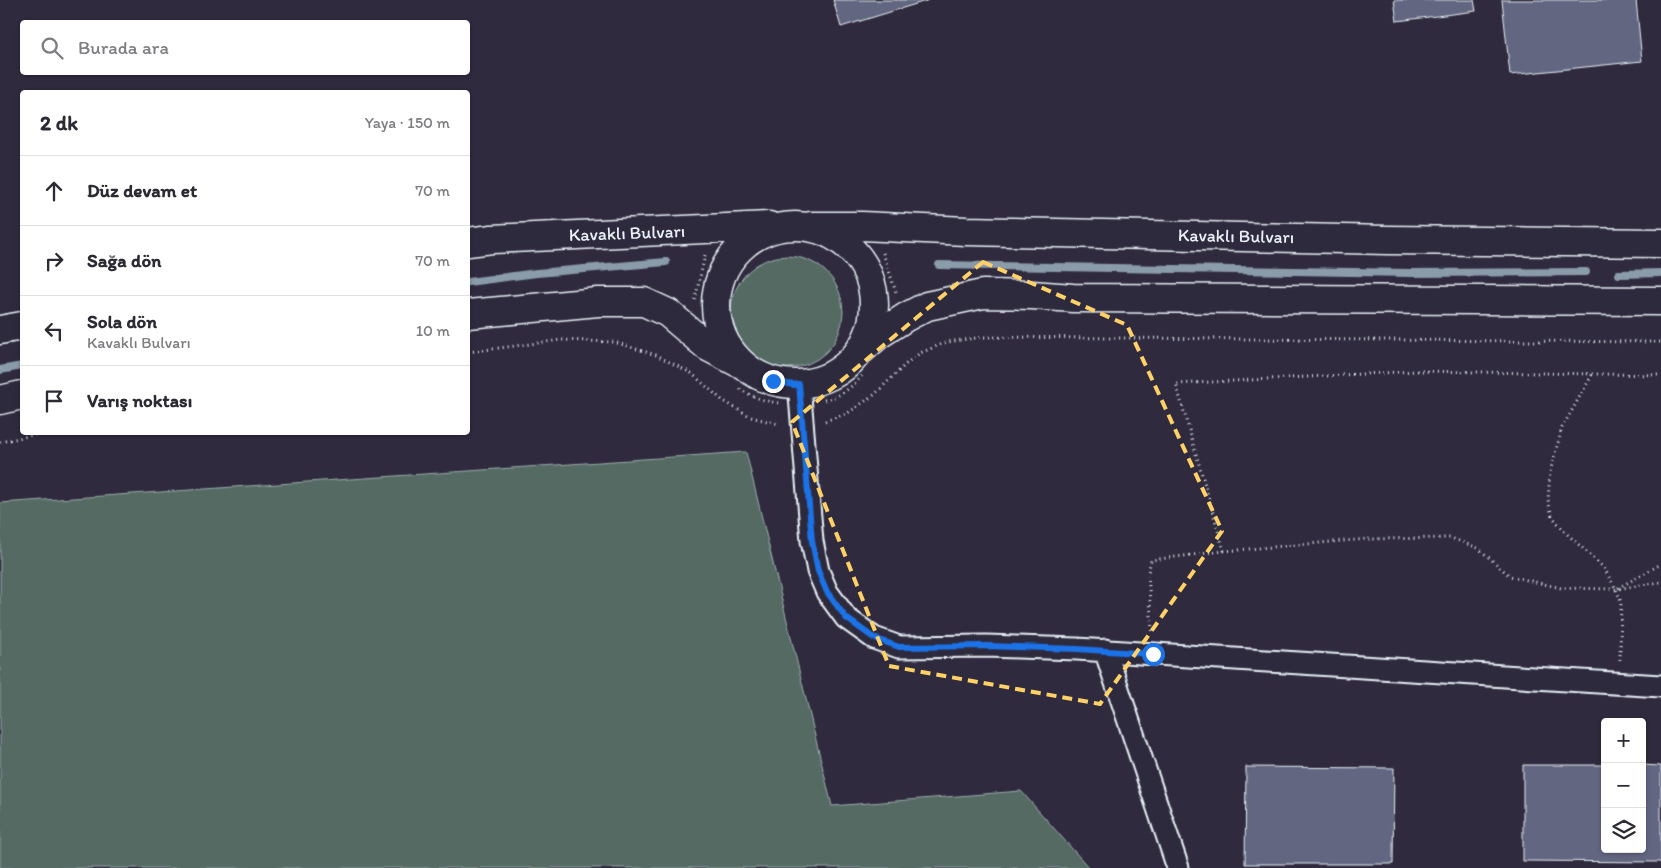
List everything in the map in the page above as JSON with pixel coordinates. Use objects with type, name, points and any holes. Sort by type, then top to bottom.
[{"type":"main road","name":"Kavaklı Bulvarı","points":[[470,242],[492,239],[799,226],[862,226],[975,231],[1661,244]]},
{"type":"main road","name":"Kavaklı Bulvarı","points":[[739,376],[717,319],[716,292],[724,268],[740,247],[761,232],[799,226],[836,236],[855,252],[869,274],[875,299],[873,325],[864,360]]},
{"type":"main road","name":"Kavaklı Bulvarı","points":[[470,314],[598,302],[644,302],[668,313],[739,376],[793,385],[800,404],[819,382],[864,360],[878,334],[906,317],[927,306],[983,294],[1073,298],[1661,301]]},
{"type":"main road","points":[[0,330],[20,326]]},
{"type":"main road","points":[[0,400],[20,395]]},
{"type":"street","points":[[800,404],[812,541],[818,571],[827,592],[846,618],[874,638],[899,647],[986,646],[1105,650],[1661,686]]},
{"type":"street","points":[[1105,650],[1178,868]]},
{"type":"path","points":[[880,246],[899,300]]},
{"type":"path","points":[[694,304],[706,253]]},
{"type":"path","points":[[800,404],[816,424],[848,413],[874,395],[920,353],[947,342],[983,337],[1661,342]]},
{"type":"path","points":[[470,352],[561,340],[614,342],[656,355],[690,373],[722,400],[751,417],[783,425],[800,404]]},
{"type":"path","points":[[739,376],[750,395],[778,403],[800,404],[830,399],[850,389],[864,360]]},
{"type":"path","points":[[1224,551],[1176,384],[1418,371],[1661,375]]},
{"type":"path","points":[[1592,374],[1562,428],[1550,472],[1548,500],[1552,516],[1565,532],[1604,568],[1616,589],[1621,602],[1620,684]]},
{"type":"path","points":[[0,442],[33,435]]},
{"type":"path","points":[[1153,654],[1148,573],[1151,560],[1224,551],[1368,539],[1451,538],[1478,548],[1510,576],[1561,588],[1616,589],[1661,582]]},
{"type":"path","points":[[1616,589],[1661,564]]},
{"type":"highlighted area","points":[[983,262],[1127,325],[1222,531],[1100,704],[889,666],[792,422]]},
{"type":"green space","points":[[787,256],[808,260],[827,272],[839,291],[843,312],[839,333],[827,352],[808,364],[787,368],[766,364],[747,352],[735,333],[731,312],[735,291],[747,272],[766,260]]},
{"type":"green space","points":[[746,452],[832,806],[1021,791],[1089,868],[0,868],[0,503]]},
{"type":"building","points":[[833,0],[929,0],[841,27]]},
{"type":"building","points":[[1394,0],[1474,0],[1476,11],[1397,21]]},
{"type":"building","points":[[1502,0],[1636,0],[1642,61],[1510,75]]},
{"type":"building","points":[[1523,765],[1601,765],[1601,853],[1646,853],[1646,765],[1661,766],[1661,862],[1523,861]]},
{"type":"building","points":[[1246,767],[1394,768],[1393,864],[1245,864]]},
{"type":"waterway","points":[[470,282],[537,273],[666,262]]},
{"type":"waterway","points":[[939,265],[1411,273],[1586,272]]},
{"type":"waterway","points":[[1619,274],[1661,273]]},
{"type":"waterway","points":[[0,370],[20,366]]},
{"type":"route","points":[[773,381],[793,385],[799,384],[812,541],[818,571],[827,592],[846,618],[874,638],[899,647],[986,646],[1153,654]]}]
